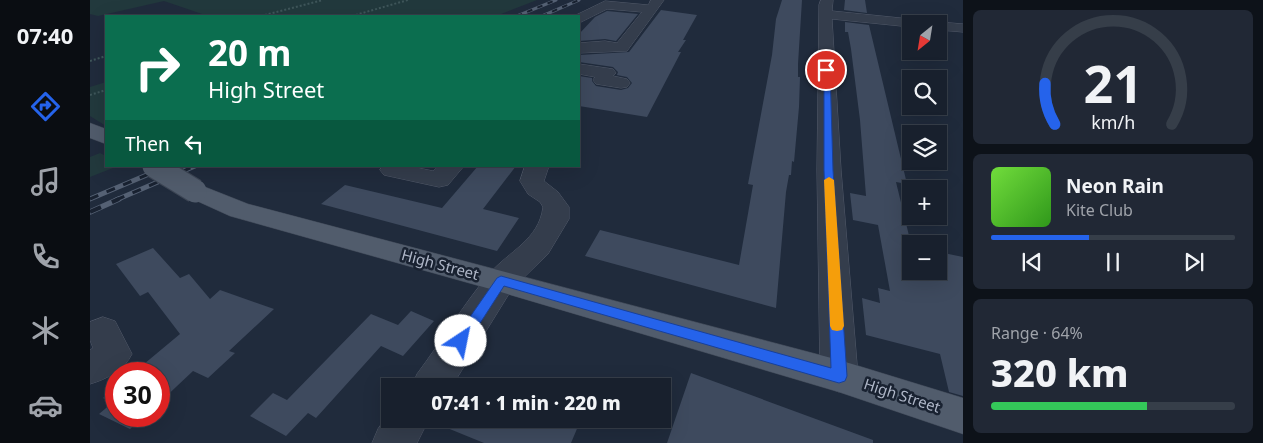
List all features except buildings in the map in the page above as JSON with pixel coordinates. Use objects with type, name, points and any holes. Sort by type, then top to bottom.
[{"type":"main road","name":"High Street","points":[[156,167],[195,191],[239,210],[839,376],[963,416]]},
{"type":"street","points":[[580,20],[605,5],[631,7],[655,4]]},
{"type":"street","points":[[620,48],[655,4]]},
{"type":"street","points":[[839,376],[828,170],[826,7],[902,21]]},
{"type":"street","points":[[580,21],[590,25],[596,18]]},
{"type":"street","points":[[948,27],[963,28]]},
{"type":"street","points":[[580,48],[605,46],[638,50]]},
{"type":"street","points":[[580,69],[607,73],[602,80],[621,83]]},
{"type":"street","points":[[392,170],[438,180],[451,167]]},
{"type":"street","points":[[436,378],[501,281],[538,247],[554,219],[556,207],[549,198],[537,189],[532,181],[537,167]]},
{"type":"street","points":[[90,369],[114,354],[103,330]]},
{"type":"street","points":[[393,443],[403,428]]},
{"type":"path","points":[[265,15],[323,0]]},
{"type":"path","points":[[356,15],[408,0]]},
{"type":"path","points":[[90,60],[105,56]]},
{"type":"path","points":[[90,95],[105,90]]},
{"type":"green space","points":[[90,0],[537,0],[499,15],[205,15],[164,1],[98,16],[90,14]]},
{"type":"green space","points":[[105,82],[105,125],[90,116],[90,87]]},
{"type":"green space","points":[[100,153],[105,156],[105,167],[115,167],[90,177],[90,157]]},
{"type":"railway","points":[[519,15],[556,0]]},
{"type":"railway","points":[[544,15],[579,0]]},
{"type":"railway","points":[[90,199],[166,167]]},
{"type":"railway","points":[[116,200],[193,167]]},
{"type":"railway","points":[[90,212],[119,199]]},
{"type":"slow traffic","points":[[829,180],[837,326]]},
{"type":"route","points":[[461,341],[501,281],[839,376],[828,170],[826,70]]}]
